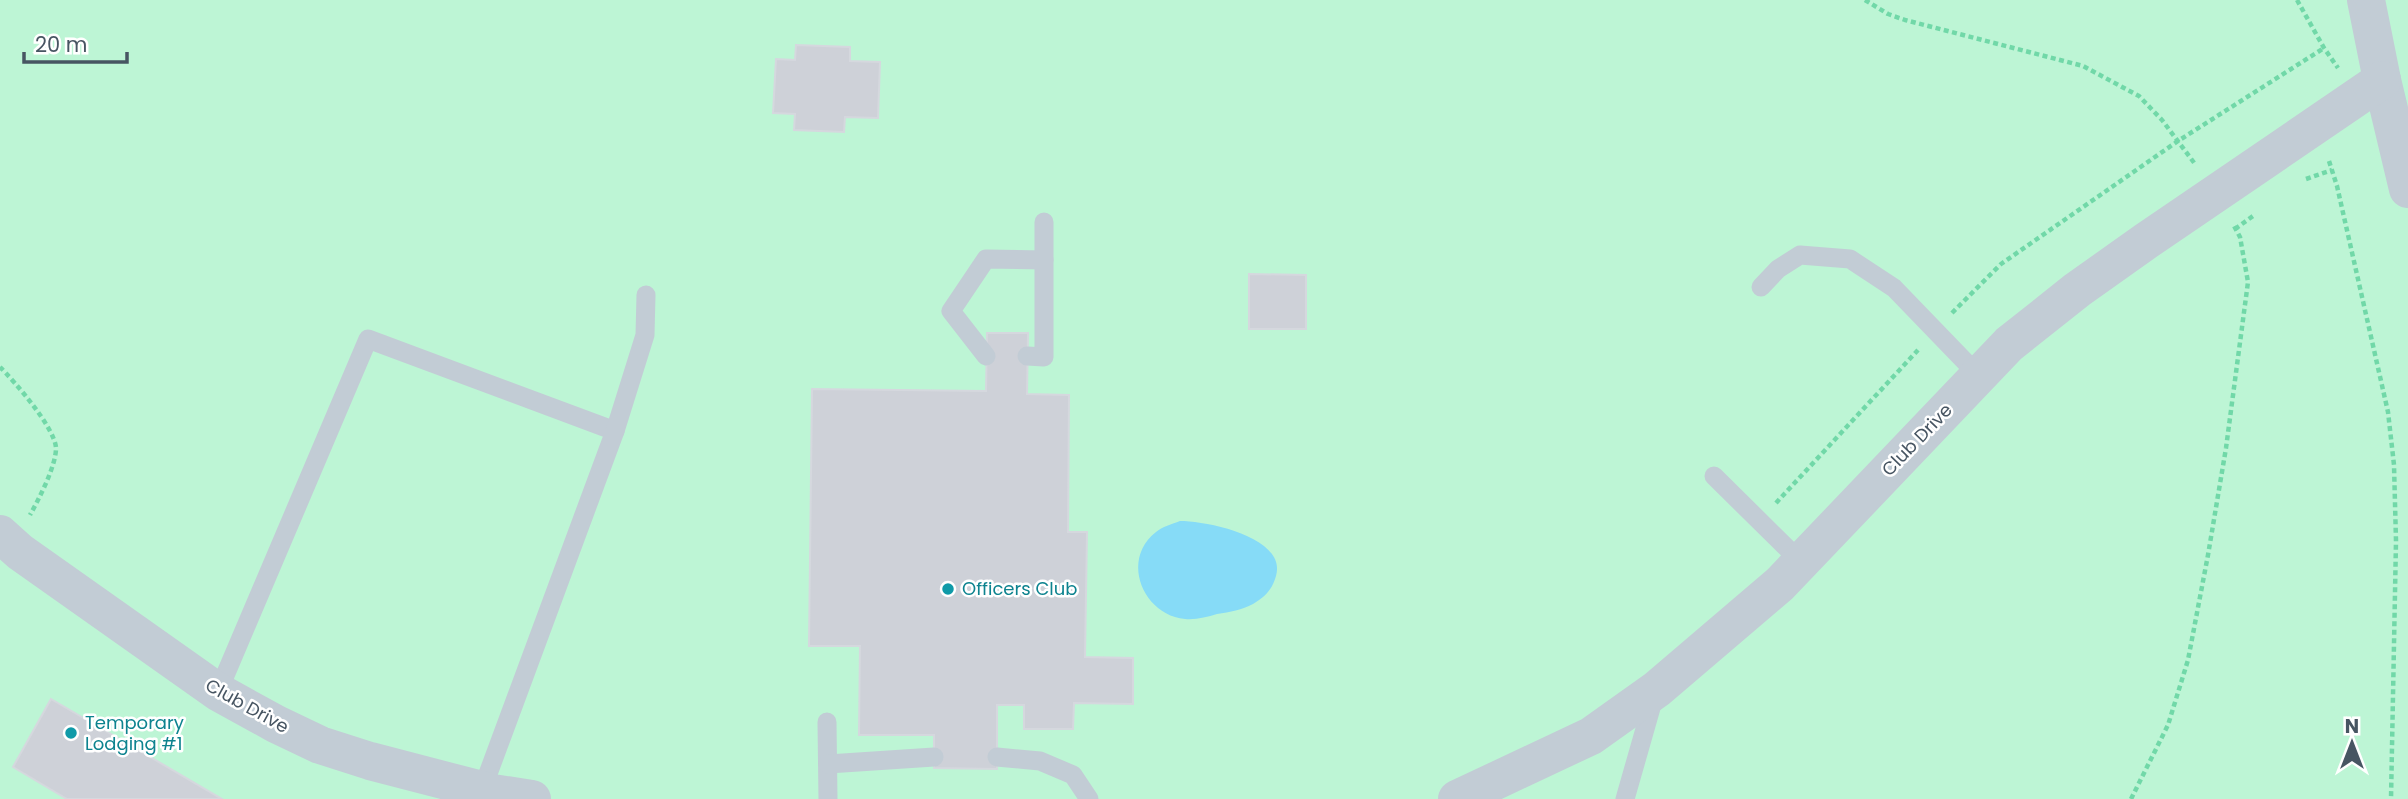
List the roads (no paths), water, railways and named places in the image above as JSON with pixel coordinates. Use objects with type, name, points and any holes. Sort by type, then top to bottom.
[{"type":"street","points":[[2366,0],[2408,189]]},
{"type":"street","name":"Club Drive","points":[[1457,799],[1591,736],[1657,689],[1780,584],[2009,344],[2077,290],[2382,80]]},
{"type":"street","name":"Club Drive","points":[[6,539],[218,692],[320,745],[482,790],[532,799]]},
{"type":"lane","points":[[1027,356],[1044,357],[1044,222]]},
{"type":"lane","points":[[1761,287],[1778,269],[1800,255],[1850,259],[1894,288],[1979,376]]},
{"type":"lane","points":[[986,356],[951,311],[986,259],[1044,260]]},
{"type":"lane","points":[[482,790],[615,431],[645,335],[646,295]]},
{"type":"lane","points":[[218,692],[368,340],[615,431]]},
{"type":"lane","points":[[1714,476],[1801,562]]},
{"type":"lane","points":[[1625,799],[1657,689]]},
{"type":"lane","points":[[827,722],[828,799]]},
{"type":"lane","points":[[828,764],[934,757]]},
{"type":"lane","points":[[997,757],[1040,761],[1073,775],[1089,799]]},
{"type":"water","points":[[1180,521],[1225,528],[1258,541],[1276,562],[1276,576],[1268,593],[1245,608],[1197,619],[1170,615],[1158,608],[1141,584],[1139,557],[1145,544],[1156,532]]},
{"type":"place","name":"Officers Club","points":[[948,589]]},
{"type":"place","name":"Temporary Lodging #1","points":[[71,733]]}]
